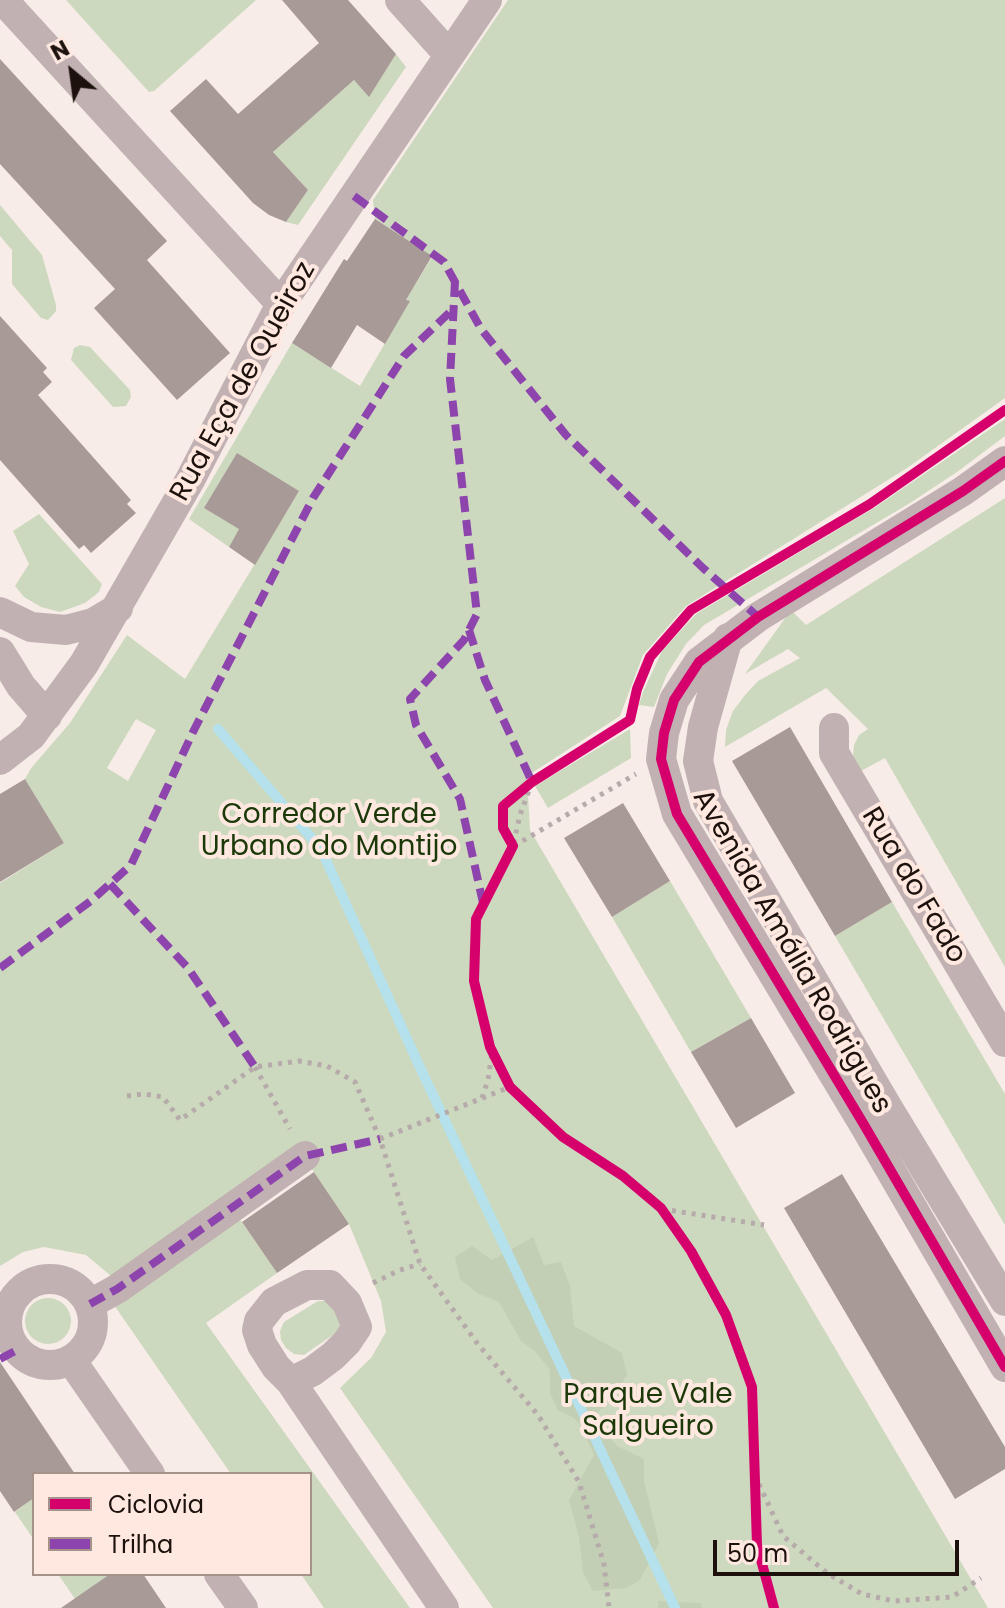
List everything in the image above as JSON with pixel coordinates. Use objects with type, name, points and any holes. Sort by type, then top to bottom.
[{"type":"street","points":[[3,0],[281,304]]},
{"type":"street","points":[[400,0],[449,55]]},
{"type":"street","name":"Rua Eça de Queiroz","points":[[0,760],[31,736],[47,716],[118,608],[190,480],[281,304],[487,0]]},
{"type":"street","name":"Avenida Amália Rodrigues","points":[[1005,461],[963,491],[728,638],[703,727],[698,761],[708,801],[876,1116],[982,1329],[1005,1367]]},
{"type":"street","points":[[0,612],[31,627],[66,630],[93,623],[118,608]]},
{"type":"street","points":[[0,652],[21,686],[47,716]]},
{"type":"street","name":"Rua do Fado","points":[[834,728],[834,753],[1005,1042]]},
{"type":"street","name":"Avenida Amália Rodrigues","points":[[876,1116],[1005,1301]]},
{"type":"street","points":[[90,1304],[117,1289],[305,1156]]},
{"type":"street","points":[[39,1279],[67,1281],[79,1288],[90,1304],[94,1327],[90,1340],[82,1352],[71,1360],[57,1365],[42,1365],[9,1354],[9,1309],[15,1296],[26,1285],[39,1279]]},
{"type":"street","points":[[982,1329],[1005,1309]]},
{"type":"street","points":[[71,1360],[149,1472]]},
{"type":"street","points":[[291,1382],[444,1608]]},
{"type":"street","points":[[220,1576],[243,1608]]},
{"type":"path","points":[[512,800],[544,774]]},
{"type":"path","points":[[532,782],[513,846],[476,919],[474,981],[492,1052],[510,1087],[563,1137],[623,1176],[661,1208],[711,1286],[738,1345],[752,1387],[757,1545],[774,1608]]},
{"type":"path","points":[[513,846],[619,784]]},
{"type":"path","points":[[503,828],[513,846]]},
{"type":"path","points":[[480,1099],[488,1080],[492,1052]]},
{"type":"path","points":[[127,1096],[144,1094],[163,1097],[180,1120],[255,1067],[299,1061],[327,1066],[355,1082],[380,1139],[420,1264],[477,1343],[538,1415],[579,1482],[604,1564],[609,1608]]},
{"type":"path","points":[[255,1067],[284,1118]]},
{"type":"path","points":[[380,1139],[510,1087]]},
{"type":"path","points":[[661,1208],[764,1225]]},
{"type":"path","points":[[373,1283],[420,1264]]},
{"type":"path","points":[[757,1479],[783,1536],[827,1573],[862,1594],[894,1601],[952,1597],[981,1578]]},
{"type":"green space","points":[[66,0],[256,0],[154,91],[149,92]]},
{"type":"green space","points":[[508,0],[1005,0],[1005,398],[907,468],[686,606],[643,655],[620,716],[527,776],[530,830],[988,1608],[493,1608],[340,1388],[371,1358],[386,1332],[381,1301],[349,1224],[310,1166],[306,1141],[111,1276],[86,1255],[44,1247],[23,1252],[0,1266],[0,883],[64,843],[25,779],[70,723],[127,635],[185,679],[299,491],[239,529],[229,547],[189,519],[292,343],[360,386],[409,302],[406,300],[432,257],[375,219],[373,200]],"holes":[[[136,719],[156,730],[128,781],[107,768]]]},
{"type":"green space","points":[[396,54],[406,67],[298,225],[286,222],[308,190],[273,152],[354,80],[369,96]]},
{"type":"green space","points":[[0,205],[42,255],[56,305],[56,311],[48,320],[41,318],[12,284],[12,250],[0,236]]},
{"type":"green space","points":[[80,345],[90,347],[130,390],[131,397],[126,406],[113,407],[71,360],[74,348]]},
{"type":"green space","points":[[1005,419],[1005,436],[957,472],[704,625],[686,644],[667,674],[654,707],[639,705],[662,651],[696,614],[874,508]]},
{"type":"green space","points":[[1005,498],[1005,967],[885,758],[861,771],[853,756],[854,745],[859,735],[868,729],[826,688],[725,747],[726,730],[733,711],[745,695],[758,681],[800,658],[788,649],[745,674],[791,610],[806,625]]},
{"type":"green space","points":[[39,514],[102,584],[99,592],[85,603],[60,612],[41,607],[24,597],[15,586],[29,564],[13,531]]},
{"type":"green space","points":[[630,729],[631,758],[548,808],[535,786]]},
{"type":"green space","points":[[670,881],[751,1018],[691,1052],[612,917]]},
{"type":"green space","points":[[892,902],[1005,1094],[1005,1225],[835,936]]},
{"type":"green space","points":[[237,1215],[277,1273],[206,1323],[410,1608],[324,1608],[302,1576],[312,1576],[312,1472],[230,1472],[114,1305]]},
{"type":"green space","points":[[533,1237],[544,1265],[561,1262],[570,1286],[574,1326],[622,1353],[627,1375],[615,1395],[598,1412],[604,1431],[617,1446],[644,1459],[644,1481],[659,1543],[640,1580],[626,1588],[593,1591],[583,1572],[579,1537],[569,1500],[594,1455],[581,1425],[558,1410],[550,1393],[550,1370],[535,1351],[521,1341],[499,1302],[477,1293],[460,1279],[455,1257],[472,1246],[492,1260]]},
{"type":"green space","points":[[48,1298],[64,1305],[71,1321],[64,1337],[48,1344],[32,1337],[25,1321],[32,1305]]},
{"type":"green space","points":[[318,1301],[329,1301],[342,1323],[337,1332],[304,1355],[294,1354],[281,1340],[280,1331],[284,1322]]},
{"type":"green space","points":[[32,1499],[32,1537],[15,1512]]},
{"type":"green space","points":[[59,1576],[107,1576],[75,1599]]},
{"type":"green space","points":[[658,1601],[701,1603],[702,1608],[658,1608]]},
{"type":"building","points":[[282,0],[348,0],[396,54],[369,97],[354,80],[273,152],[308,190],[286,222],[269,215],[253,203],[170,111],[206,79],[238,114],[319,43]]},
{"type":"building","points":[[0,59],[167,241],[147,260],[230,353],[177,400],[94,308],[115,289],[0,164]]},
{"type":"building","points":[[375,219],[432,256],[385,344],[357,325],[331,368],[292,343],[344,259],[347,261]]},
{"type":"building","points":[[0,316],[47,368],[43,372],[52,382],[38,395],[131,500],[127,504],[136,513],[91,553],[84,545],[79,549],[0,460]]},
{"type":"building","points":[[237,453],[299,491],[255,565],[229,547],[239,529],[204,508]]},
{"type":"building","points":[[790,727],[892,902],[835,936],[732,761]]},
{"type":"building","points":[[25,779],[64,843],[0,882],[0,794]]},
{"type":"building","points":[[623,803],[670,881],[612,917],[564,838]]},
{"type":"building","points":[[751,1018],[795,1093],[736,1128],[691,1052]]},
{"type":"building","points":[[314,1172],[349,1224],[277,1273],[242,1222]]},
{"type":"building","points":[[842,1174],[1005,1447],[1005,1469],[955,1499],[784,1208]]},
{"type":"building","points":[[0,1362],[74,1472],[32,1472],[32,1499],[14,1512],[0,1491]]},
{"type":"building","points":[[107,1576],[144,1576],[166,1608],[61,1608]]},
{"type":"waterway","points":[[218,729],[321,849],[417,1061],[675,1608]]},
{"type":"marked path","points":[[354,196],[444,262],[481,329],[566,435],[758,617]]},
{"type":"marked path","points":[[455,281],[450,379],[477,614],[464,640],[410,699],[416,725],[460,799],[483,903]]},
{"type":"marked path","points":[[0,968],[92,900],[131,865],[194,730],[313,498],[404,356],[453,309]]},
{"type":"marked path","points":[[469,630],[485,680],[532,782]]},
{"type":"marked path","points":[[110,884],[188,968],[255,1067]]},
{"type":"marked path","points":[[90,1304],[117,1289],[305,1156],[380,1139]]},
{"type":"marked path","points":[[0,1359],[17,1350]]},
{"type":"cycle path","points":[[774,1608],[757,1545],[752,1387],[726,1315],[691,1251],[661,1208],[623,1176],[563,1137],[510,1087],[490,1047],[474,981],[476,919],[513,846],[503,828],[503,806],[532,782],[630,720],[637,689],[650,657],[691,610],[870,504],[1005,410]]},
{"type":"cycle path","points":[[1005,461],[963,491],[758,617],[699,662],[674,700],[664,733],[661,759],[677,814],[1005,1367]]},
{"type":"park label","name":"Corredor Verde Urbano do Montijo","points":[[329,832]]},
{"type":"park label","name":"Parque Vale Salgueiro","points":[[648,1412]]}]
